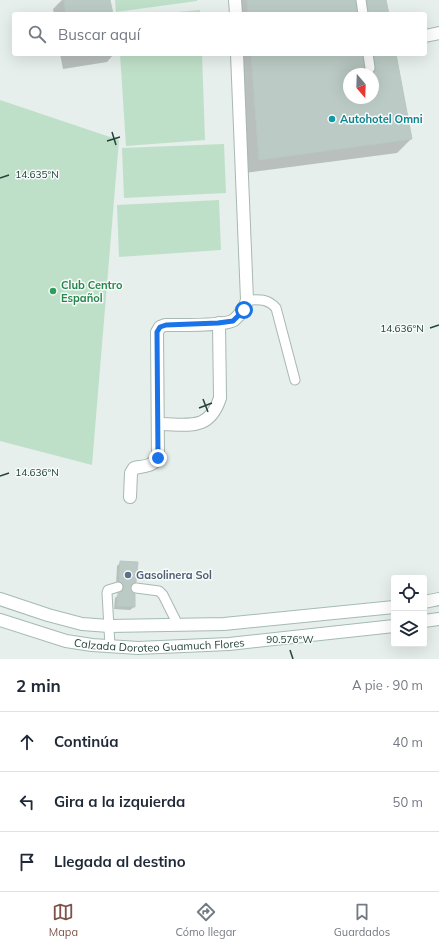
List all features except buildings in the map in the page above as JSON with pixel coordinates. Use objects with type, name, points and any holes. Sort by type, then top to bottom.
[{"type":"main road","points":[[235,0],[236,12]]},
{"type":"main road","points":[[427,36],[439,33]]},
{"type":"main road","points":[[130,497],[131,473],[134,468],[152,465],[158,458],[157,332],[160,327],[166,325],[233,321],[244,310],[247,300],[237,56]]},
{"type":"main road","points":[[158,424],[199,424],[210,417],[216,408],[220,398],[218,323]]},
{"type":"main road","name":"Calzada Doroteo Guamuch Flores","points":[[0,599],[48,615],[82,624],[109,626],[209,625],[391,607]]},
{"type":"main road","points":[[427,601],[439,599]]},
{"type":"main road","points":[[427,621],[439,619]]},
{"type":"main road","name":"Calzada Doroteo Guamuch Flores","points":[[0,620],[66,641],[138,648],[229,644],[391,626]]},
{"type":"main road","points":[[208,645],[209,625]]},
{"type":"lane","points":[[361,0],[363,12]]},
{"type":"lane","points":[[368,56],[370,68]]},
{"type":"lane","points":[[247,300],[266,300],[271,302],[276,308],[295,380]]},
{"type":"lane","points":[[110,646],[107,593],[111,588],[118,587]]},
{"type":"lane","points":[[136,588],[159,591],[163,595],[178,625]]},
{"type":"green space","points":[[115,0],[197,0],[197,1],[116,12]]},
{"type":"green space","points":[[200,10],[200,12],[176,12]]},
{"type":"green space","points":[[120,56],[202,56],[205,140],[126,146]]},
{"type":"green space","name":"Club Centro Español","points":[[0,100],[119,140],[92,465],[0,441]]},
{"type":"green space","points":[[224,144],[226,193],[124,198],[122,148]]},
{"type":"green space","points":[[219,200],[221,250],[119,257],[117,205]]},
{"type":"place","name":"Autohotel Omni","points":[[332,119]]},
{"type":"place","name":"Club Centro Español","points":[[53,291]]},
{"type":"place","name":"Gasolinera Sol","points":[[128,575]]},
{"type":"route","points":[[158,458],[157,332],[160,327],[166,325],[233,321],[244,310]]}]
